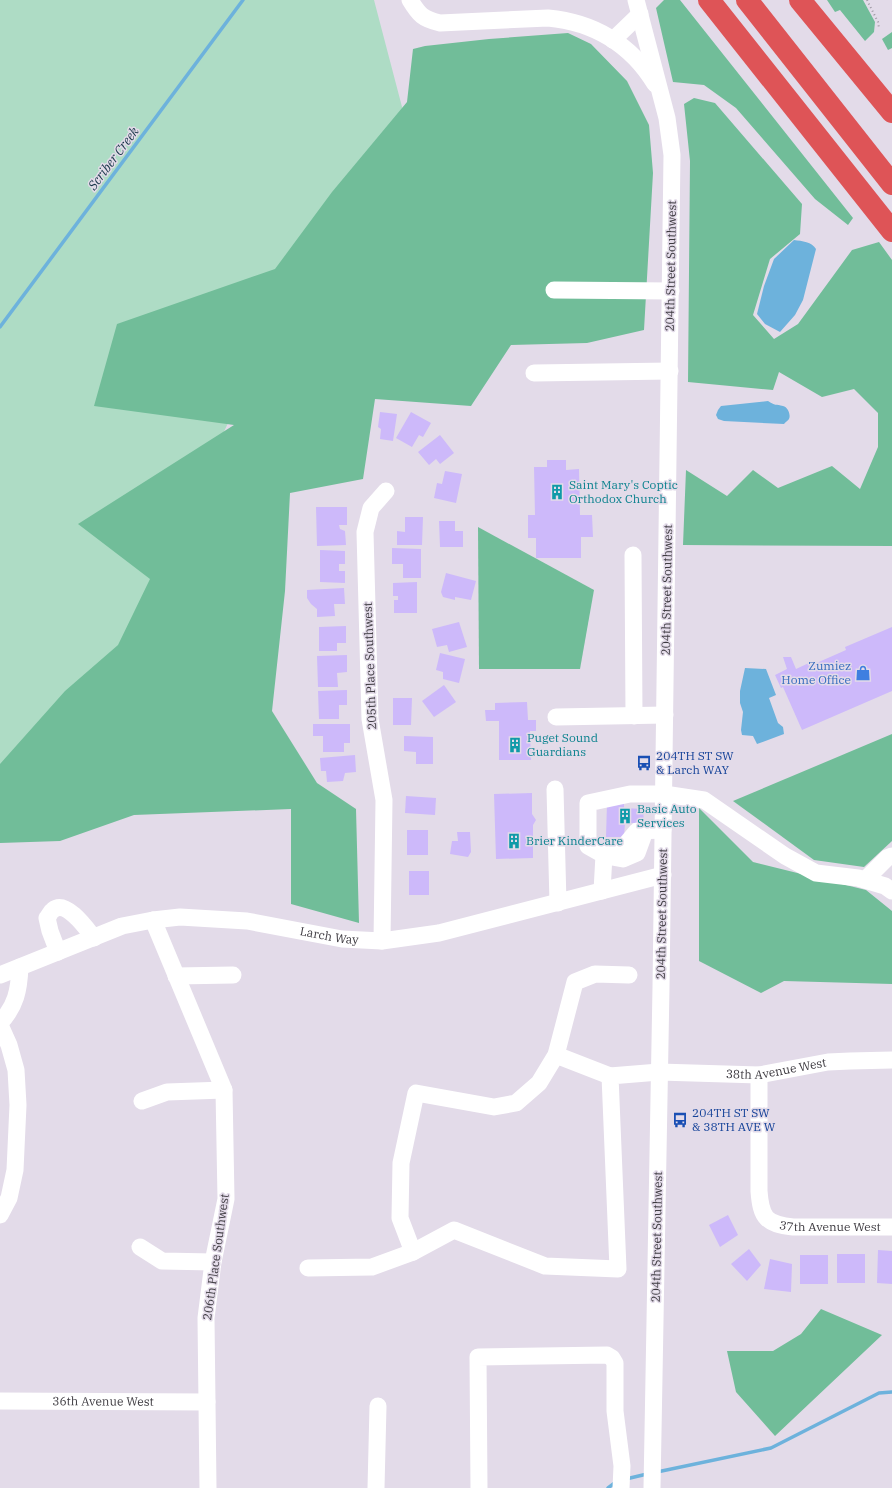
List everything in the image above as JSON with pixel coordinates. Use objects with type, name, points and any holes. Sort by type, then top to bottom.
[{"type":"highway","points":[[747,0],[772,23],[892,165]]},
{"type":"highway","points":[[762,0],[772,23],[892,184]]},
{"type":"highway","points":[[711,3],[892,231]]},
{"type":"highway","points":[[804,4],[892,112]]},
{"type":"street","name":"204th Street Southwest","points":[[410,0],[423,18],[440,23],[548,18],[562,19],[589,27],[613,40],[629,52],[654,82],[663,100]]},
{"type":"street","name":"204th Street Southwest","points":[[638,7],[663,100],[672,155],[660,1072],[652,1488]]},
{"type":"street","points":[[613,40],[638,7]]},
{"type":"street","points":[[554,290],[671,291]]},
{"type":"street","points":[[534,373],[670,371]]},
{"type":"street","name":"205th Place Southwest","points":[[382,941],[384,800],[370,719],[365,532],[371,508],[386,491]]},
{"type":"street","points":[[633,555],[634,716]]},
{"type":"street","points":[[556,718],[664,715]]},
{"type":"street","points":[[555,789],[558,903]]},
{"type":"street","points":[[663,830],[641,831],[622,849],[604,855],[588,846],[588,803],[630,794],[664,794],[704,800],[785,856],[816,873],[858,878],[885,886],[892,891]]},
{"type":"street","points":[[602,891],[604,855]]},
{"type":"street","points":[[865,880],[892,856]]},
{"type":"street","name":"Larch Way","points":[[0,975],[122,926],[153,920],[180,917],[247,921],[342,939],[382,941],[439,933],[662,875]]},
{"type":"street","points":[[58,952],[47,918],[52,910],[58,908],[67,910],[76,916],[94,938]]},
{"type":"street","name":"206th Place Southwest","points":[[153,920],[224,1090],[226,1199],[213,1262],[206,1318],[208,1488]]},
{"type":"street","points":[[0,1215],[9,1198],[15,1170],[18,1105],[16,1070],[0,1024],[17,995],[20,985],[20,967]]},
{"type":"street","points":[[413,1252],[400,1218],[401,1163],[416,1093],[494,1107],[516,1103],[539,1083],[556,1055],[575,982],[595,974],[629,975]]},
{"type":"street","points":[[176,976],[234,975]]},
{"type":"street","points":[[308,1268],[372,1267],[413,1252],[454,1230],[545,1266],[618,1269],[610,1076],[556,1055]]},
{"type":"street","name":"38th Avenue West","points":[[610,1076],[660,1072],[759,1075],[828,1062],[892,1060]]},
{"type":"street","name":"37th Avenue West","points":[[759,1075],[759,1191],[760,1204],[763,1213],[769,1221],[780,1226],[793,1227],[892,1227]]},
{"type":"street","points":[[142,1101],[167,1092],[224,1090]]},
{"type":"street","points":[[140,1247],[162,1260],[213,1262]]},
{"type":"street","points":[[479,1488],[478,1357],[607,1355],[612,1358],[615,1363],[615,1411],[622,1466],[621,1488]]},
{"type":"street","name":"36th Avenue West","points":[[0,1401],[207,1402]]},
{"type":"street","points":[[376,1488],[378,1406]]},
{"type":"path","points":[[867,0],[878,22],[879,28]]},
{"type":"green space","points":[[0,0],[374,0],[423,187],[297,276],[175,536],[132,784],[0,791]]},
{"type":"green space","points":[[664,0],[680,0],[853,218],[848,225],[815,199],[736,108],[704,85],[673,82],[656,8]]},
{"type":"green space","points":[[827,0],[863,0],[875,22],[874,32],[865,41],[840,10],[835,12]]},
{"type":"green space","points":[[892,32],[892,48],[888,50],[882,39]]},
{"type":"green space","points":[[568,33],[591,44],[627,81],[649,125],[653,173],[644,330],[587,343],[511,345],[471,406],[375,399],[363,479],[290,493],[285,591],[272,711],[317,783],[356,809],[359,923],[291,904],[291,809],[134,815],[60,841],[0,843],[0,764],[65,691],[118,645],[150,579],[78,524],[234,425],[94,406],[117,324],[275,269],[332,192],[407,102],[413,49],[425,46],[489,39]]},
{"type":"green space","points":[[694,98],[715,103],[802,204],[800,234],[770,259],[753,315],[774,339],[798,324],[852,250],[879,242],[892,260],[892,546],[683,545],[686,470],[727,496],[753,470],[778,488],[832,466],[860,489],[878,447],[878,413],[854,389],[822,397],[779,372],[773,390],[688,382],[690,161],[684,104]]},
{"type":"green space","points":[[478,527],[594,590],[580,669],[479,669]]},
{"type":"green space","points":[[892,734],[892,841],[864,867],[814,860],[733,801]]},
{"type":"green space","points":[[699,808],[753,862],[866,890],[892,911],[892,984],[784,981],[761,993],[699,961]]},
{"type":"green space","points":[[821,1309],[882,1335],[775,1436],[736,1392],[727,1351],[773,1351],[801,1334]]},
{"type":"water","points":[[794,240],[809,243],[816,249],[803,300],[795,315],[780,332],[765,324],[757,314],[764,286],[774,259]]},
{"type":"water","points":[[768,401],[788,409],[790,417],[789,420],[784,424],[724,421],[718,419],[716,415],[721,406]]},
{"type":"water","points":[[745,668],[766,669],[776,695],[769,698],[778,723],[783,727],[784,734],[757,744],[753,736],[742,735],[741,730],[743,712],[740,703],[740,691]]},
{"type":"building","points":[[380,412],[397,414],[393,441],[380,439],[381,429],[378,427]]},
{"type":"building","points":[[411,412],[431,423],[423,437],[419,435],[412,447],[396,438]]},
{"type":"building","points":[[440,435],[454,453],[440,464],[436,459],[429,465],[418,452]]},
{"type":"building","name":"Saint Mary's Coptic Orthodox Church","points":[[547,460],[566,460],[566,470],[579,469],[580,515],[592,515],[593,537],[581,537],[581,558],[536,558],[536,538],[528,538],[528,515],[535,515],[534,467],[547,467]]},
{"type":"building","points":[[445,471],[462,474],[456,503],[434,498],[437,483],[442,484]]},
{"type":"building","points":[[316,507],[347,507],[347,525],[339,525],[340,529],[345,531],[346,545],[317,546]]},
{"type":"building","points":[[405,517],[423,517],[422,545],[397,545],[397,531],[405,532]]},
{"type":"building","points":[[439,521],[455,521],[455,531],[463,531],[463,547],[440,547]]},
{"type":"building","points":[[392,548],[421,549],[421,578],[403,578],[403,564],[392,564]]},
{"type":"building","points":[[320,550],[345,551],[345,564],[339,564],[339,571],[345,571],[345,583],[320,582]]},
{"type":"building","points":[[446,573],[476,581],[471,600],[455,597],[455,600],[443,597],[441,592]]},
{"type":"building","points":[[417,582],[417,613],[394,613],[394,600],[398,600],[398,596],[393,596],[393,583]]},
{"type":"building","points":[[344,588],[345,604],[334,604],[335,616],[317,617],[317,609],[307,598],[307,590]]},
{"type":"building","points":[[459,622],[467,647],[449,652],[447,645],[437,647],[432,629]]},
{"type":"building","points":[[346,626],[346,643],[337,643],[337,651],[319,651],[319,627]]},
{"type":"building","points":[[892,627],[892,691],[802,730],[783,687],[781,688],[775,675],[787,669],[783,657],[791,657],[796,669],[811,662],[812,665],[846,650],[845,647]]},
{"type":"building","points":[[440,653],[465,659],[459,683],[443,679],[443,672],[436,670]]},
{"type":"building","points":[[347,655],[347,672],[337,673],[338,687],[318,687],[317,656]]},
{"type":"building","points":[[444,685],[456,702],[434,717],[422,701]]},
{"type":"building","points":[[347,690],[347,705],[339,705],[339,719],[319,719],[318,691]]},
{"type":"building","points":[[393,698],[412,698],[411,725],[393,725]]},
{"type":"building","name":"Puget Sound Guardians","points":[[527,702],[528,720],[536,720],[536,731],[530,731],[531,760],[499,760],[499,721],[486,721],[485,710],[495,710],[495,703]]},
{"type":"building","points":[[313,724],[350,724],[350,743],[344,743],[344,752],[323,752],[323,736],[313,736]]},
{"type":"building","points":[[404,736],[433,737],[433,764],[416,764],[416,752],[404,751]]},
{"type":"building","points":[[355,755],[356,772],[345,773],[343,781],[327,782],[326,771],[321,771],[320,758]]},
{"type":"building","name":"Brier KinderCare","points":[[532,793],[532,814],[536,820],[533,825],[533,858],[496,859],[494,794]]},
{"type":"building","points":[[406,796],[436,798],[435,815],[405,813]]},
{"type":"building","name":"Basic Auto Services","points":[[607,803],[624,803],[624,808],[643,809],[644,823],[625,823],[624,837],[606,837]]},
{"type":"building","points":[[407,830],[428,830],[428,855],[407,855]]},
{"type":"building","points":[[457,832],[470,832],[471,852],[468,857],[450,854],[452,841],[458,841]]},
{"type":"building","points":[[409,871],[429,871],[429,895],[409,895]]},
{"type":"building","points":[[728,1215],[738,1235],[720,1247],[709,1225]]},
{"type":"building","points":[[749,1249],[761,1265],[747,1281],[731,1264]]},
{"type":"building","points":[[878,1250],[892,1251],[892,1284],[877,1283]]},
{"type":"building","points":[[837,1254],[865,1254],[865,1283],[837,1283]]},
{"type":"building","points":[[800,1255],[828,1255],[828,1284],[800,1284]]},
{"type":"building","points":[[770,1259],[792,1264],[791,1292],[764,1289]]},
{"type":"waterway","name":"Scriber Creek","points":[[0,327],[243,0]]},
{"type":"waterway","points":[[657,1472],[771,1448],[879,1393],[892,1392]]},
{"type":"waterway","points":[[626,1479],[647,1474]]},
{"type":"waterway","points":[[608,1488],[616,1482]]},
{"type":"place","name":"Saint Mary's Coptic Orthodox Church","points":[[557,492]]},
{"type":"place","name":"Zumiez Home Office","points":[[863,673]]},
{"type":"place","name":"Puget Sound Guardians","points":[[515,745]]},
{"type":"place","name":"204TH ST SW & Larch WAY","points":[[644,763]]},
{"type":"place","name":"Basic Auto Services","points":[[625,816]]},
{"type":"place","name":"Brier KinderCare","points":[[514,841]]},
{"type":"place","name":"204TH ST SW & 38TH AVE W","points":[[680,1120]]}]
